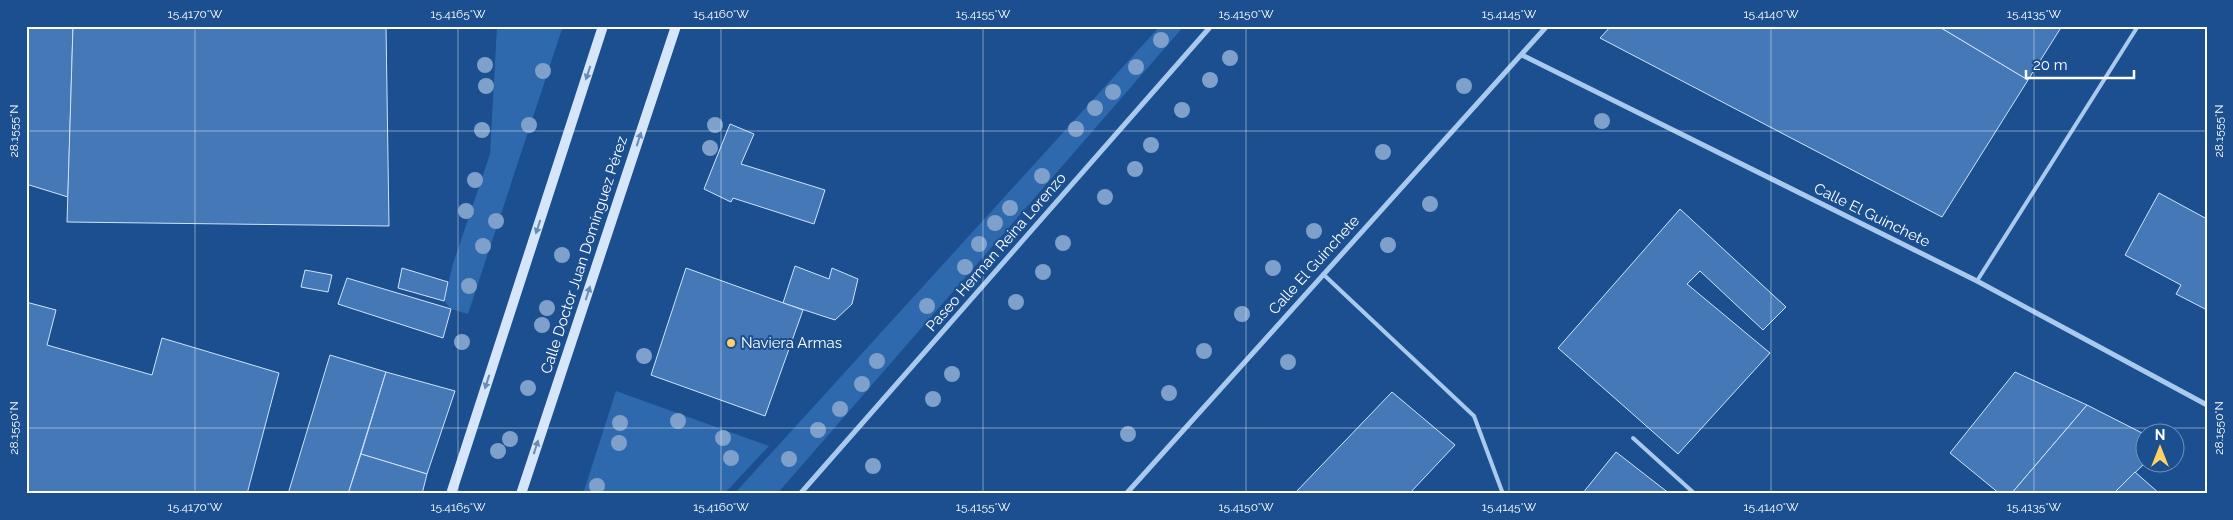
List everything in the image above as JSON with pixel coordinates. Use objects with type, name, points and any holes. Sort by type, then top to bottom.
[{"type":"street","points":[[451,494],[603,26]]},
{"type":"street","name":"Calle Doctor Juan Domínguez Pérez","points":[[521,494],[676,26]]},
{"type":"street","name":"Paseo Herman Reina Lorenzo","points":[[800,494],[1211,26]]},
{"type":"street","name":"Calle El Guinchete","points":[[1126,494],[1547,26]]},
{"type":"street","name":"Calle El Guinchete","points":[[1522,55],[1977,281],[2207,405]]},
{"type":"lane","points":[[1977,281],[2138,26]]},
{"type":"lane","points":[[1323,274],[1474,416],[1503,494]]},
{"type":"lane","points":[[1633,438],[1695,494]]},
{"type":"shaded area","points":[[497,26],[563,26],[468,314],[451,309],[444,301],[453,264],[490,154]]},
{"type":"shaded area","points":[[1160,26],[1184,26],[777,494],[734,494]]},
{"type":"shaded area","points":[[616,391],[769,446],[724,494],[583,494]]},
{"type":"building","points":[[26,26],[73,26],[68,197],[26,184]]},
{"type":"building","points":[[73,26],[386,26],[389,226],[67,222]]},
{"type":"building","points":[[1611,26],[1938,26],[2028,80],[1942,217],[1600,38]]},
{"type":"building","points":[[1938,26],[2062,26],[2028,80]]},
{"type":"building","points":[[730,124],[754,134],[741,164],[825,190],[814,224],[733,198],[731,202],[704,189]]},
{"type":"building","points":[[2159,193],[2207,219],[2207,310],[2176,294],[2181,285],[2125,255]]},
{"type":"building","points":[[1680,209],[1786,307],[1763,330],[1700,271],[1687,284],[1770,353],[1678,454],[1558,348]]},
{"type":"building","points":[[795,266],[829,279],[832,268],[858,279],[852,304],[835,320],[783,303]]},
{"type":"building","points":[[402,268],[448,282],[444,301],[398,288]]},
{"type":"building","points":[[686,268],[803,310],[765,416],[651,375]]},
{"type":"building","points":[[305,270],[332,275],[328,292],[301,287]]},
{"type":"building","points":[[347,278],[451,309],[443,338],[338,304]]},
{"type":"building","points":[[26,302],[56,310],[47,345],[152,375],[162,338],[279,373],[247,494],[26,494]]},
{"type":"building","points":[[330,355],[386,372],[348,494],[288,494]]},
{"type":"building","points":[[386,372],[455,391],[427,474],[361,454]]},
{"type":"building","points":[[2015,372],[2087,405],[2011,494],[2000,494],[1950,453]]},
{"type":"building","points":[[1392,392],[1455,445],[1409,494],[1294,494]]},
{"type":"building","points":[[2087,405],[2136,430],[2136,472],[2113,494],[2011,494]]},
{"type":"building","points":[[1616,452],[1670,494],[1582,494]]},
{"type":"building","points":[[361,454],[427,474],[422,494],[348,494]]},
{"type":"building","points":[[2135,472],[2160,494],[2113,494]]},
{"type":"place","name":"Naviera Armas","points":[[731,343]]}]
